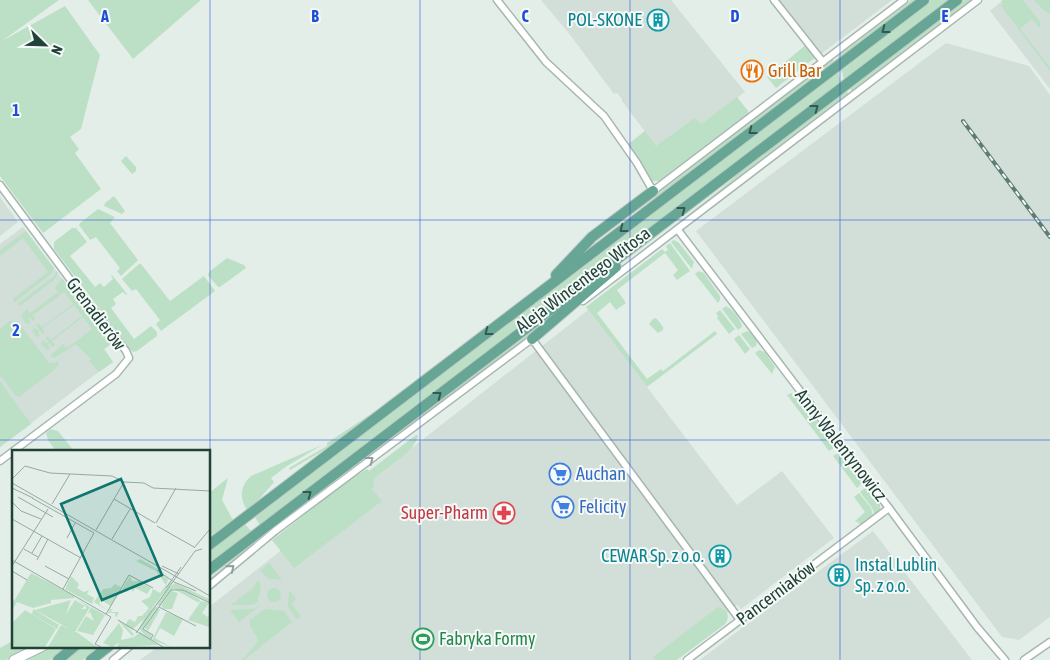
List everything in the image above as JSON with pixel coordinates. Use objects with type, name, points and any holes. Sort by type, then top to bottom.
[{"type":"main road","name":"Aleja Wincentego Witosa","points":[[210,543],[924,0]]},
{"type":"main road","name":"Aleja Wincentego Witosa","points":[[210,569],[246,541],[272,527],[643,239],[957,0]]},
{"type":"main road","points":[[540,292],[592,237],[653,191]]},
{"type":"main road","points":[[532,339],[618,265],[643,239]]},
{"type":"main road","points":[[384,403],[436,371]]},
{"type":"main road","points":[[58,660],[73,648]]},
{"type":"main road","points":[[91,660],[106,648]]},
{"type":"main road","points":[[101,660],[116,648]]},
{"type":"street","points":[[497,0],[546,62],[604,116],[637,163],[653,191],[904,0]]},
{"type":"street","points":[[774,0],[823,62]]},
{"type":"street","name":"Aleja Wincentego Witosa","points":[[210,585],[254,549],[272,527],[532,339],[678,230],[687,221],[978,0]]},
{"type":"street","name":"Grenadierów","points":[[0,185],[126,351],[129,358],[116,374],[15,450]]},
{"type":"street","name":"Anny Walentynowicz","points":[[678,230],[977,627],[1005,660]]},
{"type":"street","points":[[532,339],[740,620]]},
{"type":"street","name":"Grenadierów","points":[[0,461],[12,452]]},
{"type":"street","name":"Pancerniaków","points":[[687,660],[889,508]]},
{"type":"street","points":[[1024,660],[1050,642]]},
{"type":"street","points":[[14,660],[39,648]]},
{"type":"street","points":[[113,660],[128,648]]},
{"type":"shaded area","name":"POL-SKONE","points":[[541,0],[671,0],[745,92],[661,153],[622,99],[617,93],[614,94],[568,32]]},
{"type":"shaded area","points":[[777,0],[892,0],[821,54]]},
{"type":"shaded area","points":[[1003,0],[1050,0],[1050,89],[990,11]]},
{"type":"shaded area","points":[[946,43],[1029,66],[1050,95],[1050,617],[1019,640],[1002,637],[696,231]]},
{"type":"shaded area","points":[[0,197],[18,222],[0,236]]},
{"type":"shaded area","points":[[23,227],[111,344],[104,349],[113,362],[0,447],[0,244]]},
{"type":"shaded area","points":[[588,310],[737,505],[782,471],[834,538],[741,609],[737,605],[663,660],[140,660],[156,648],[210,648],[210,606]]},
{"type":"shaded area","points":[[873,531],[972,660],[700,660],[742,628]]},
{"type":"green space","points":[[0,0],[59,0],[2,41],[65,6],[100,55],[81,129],[70,137],[79,149],[75,153],[101,189],[43,233],[0,176]]},
{"type":"green space","points":[[88,0],[201,0],[133,59]]},
{"type":"green space","points":[[911,0],[917,0],[839,60],[837,55]]},
{"type":"green space","points":[[931,0],[949,0],[844,80],[841,68]]},
{"type":"green space","points":[[964,0],[973,0],[852,91],[849,87]]},
{"type":"green space","points":[[1023,0],[1041,23],[1039,28],[1032,19],[1020,29],[1050,67],[1050,71],[1001,6],[1003,4],[1001,1]]},
{"type":"green space","points":[[1034,0],[1050,0],[1050,14],[1043,10]]},
{"type":"green space","points":[[807,44],[816,57],[776,88],[767,77]]},
{"type":"green space","points":[[833,58],[834,63],[670,188],[627,216],[645,201]]},
{"type":"green space","points":[[838,71],[841,82],[260,525],[254,516]]},
{"type":"green space","points":[[846,90],[849,94],[606,279],[722,188],[755,159]]},
{"type":"green space","points":[[737,97],[748,111],[748,115],[661,181],[652,181],[627,145],[645,131],[656,146],[695,118],[701,124]]},
{"type":"green space","points":[[126,156],[136,167],[136,171],[132,174],[121,161]]},
{"type":"green space","points":[[114,196],[125,211],[122,214],[104,206]]},
{"type":"green space","points":[[98,209],[115,217],[110,223],[138,260],[121,276],[117,271],[120,268],[96,237],[90,240],[79,225]]},
{"type":"green space","points":[[72,228],[76,228],[87,242],[70,256],[95,287],[100,283],[104,287],[113,279],[112,275],[127,294],[123,292],[113,299],[116,304],[111,308],[134,339],[151,326],[157,332],[157,336],[137,351],[133,352],[130,349],[54,249],[54,242]]},
{"type":"green space","points":[[26,231],[54,268],[51,274],[15,302],[14,298],[48,272],[23,238],[0,256],[0,250]]},
{"type":"green space","points":[[674,240],[679,243],[694,262],[692,269],[671,242]]},
{"type":"green space","points":[[670,243],[690,271],[677,280],[673,275],[678,270],[665,253],[617,290],[626,303],[616,310],[610,302],[597,313],[647,379],[661,369],[663,371],[715,331],[717,334],[647,387],[586,307],[662,249],[665,252],[668,250],[666,246]]},
{"type":"green space","points":[[227,258],[244,265],[246,268],[218,287],[208,275],[209,272]]},
{"type":"green space","points":[[141,264],[170,301],[204,276],[215,291],[161,331],[156,324],[160,320],[136,289],[132,291],[122,279]]},
{"type":"green space","points":[[57,271],[58,273],[54,280],[21,305],[17,304],[53,277]]},
{"type":"green space","points":[[698,271],[704,273],[720,296],[718,303],[695,274]]},
{"type":"green space","points":[[603,275],[557,315],[348,474],[210,582],[210,578],[292,510]]},
{"type":"green space","points":[[62,278],[111,344],[104,349],[113,362],[99,372],[89,361],[91,359],[76,344],[54,358],[50,356],[63,344],[67,348],[92,329],[83,317],[52,341],[55,345],[52,347],[49,343],[47,344],[50,348],[48,350],[41,343],[43,340],[47,343],[46,338],[48,336],[51,340],[82,316],[74,305],[42,328],[45,332],[42,334],[40,330],[38,331],[40,336],[36,337],[32,331],[34,327],[37,330],[39,329],[36,325],[38,323],[42,327],[73,304],[64,292],[33,315],[35,319],[33,321],[30,317],[28,319],[31,323],[26,324],[23,319],[22,314],[27,309],[30,313],[58,292],[55,288]]},
{"type":"green space","points":[[726,306],[734,312],[740,321],[742,327],[738,330],[722,309]]},
{"type":"green space","points":[[720,310],[735,329],[729,334],[717,318],[716,313]]},
{"type":"green space","points":[[654,318],[663,327],[663,330],[658,333],[649,324]]},
{"type":"green space","points":[[10,321],[18,322],[49,363],[58,362],[59,364],[19,397],[15,395],[0,375],[0,329]]},
{"type":"green space","points":[[747,331],[757,341],[756,346],[752,348],[741,334]]},
{"type":"green space","points":[[739,335],[750,349],[745,354],[734,339]]},
{"type":"green space","points":[[759,350],[765,352],[775,367],[772,374],[755,353]]},
{"type":"green space","points":[[0,381],[31,424],[0,447]]},
{"type":"green space","points":[[792,393],[799,398],[834,443],[834,448],[829,451],[787,395]]},
{"type":"green space","points":[[380,408],[331,446],[290,470],[289,468],[327,446],[327,443]]},
{"type":"green space","points":[[50,429],[58,431],[73,450],[55,450],[48,440],[46,433]]},
{"type":"green space","points":[[418,435],[416,441],[407,453],[375,478],[372,489],[382,501],[294,568],[272,540],[348,481],[367,469],[369,471]]},
{"type":"green space","points":[[322,445],[271,478],[274,482],[256,503],[247,510],[244,506],[242,492],[247,480],[251,476]]},
{"type":"green space","points":[[838,453],[842,454],[862,479],[862,483],[857,488],[833,456]]},
{"type":"green space","points":[[228,478],[222,500],[233,520],[210,536],[210,492]]},
{"type":"green space","points":[[865,488],[869,488],[880,503],[880,509],[875,515],[860,492]]},
{"type":"green space","points":[[859,493],[871,508],[873,516],[862,525],[855,521],[865,512],[854,497]]},
{"type":"green space","points":[[245,524],[251,531],[210,563],[210,550]]},
{"type":"green space","points":[[269,563],[282,580],[269,579],[260,571]]},
{"type":"green space","points":[[258,580],[261,586],[257,603],[252,605],[231,605],[253,588]]},
{"type":"green space","points":[[274,588],[279,590],[281,595],[279,600],[274,602],[269,600],[267,595],[269,590]]},
{"type":"green space","points":[[289,590],[296,599],[291,604],[301,616],[296,619],[288,607]]},
{"type":"green space","points":[[262,604],[239,622],[230,610],[254,609]]},
{"type":"green space","points":[[718,607],[724,609],[727,613],[728,618],[725,624],[677,660],[655,660],[653,657]]},
{"type":"green space","points":[[265,609],[284,611],[292,622],[244,660],[241,660],[258,641],[250,626],[250,620]]},
{"type":"green space","points":[[12,641],[12,648],[30,648],[6,660],[0,660],[0,648]]},
{"type":"green space","points":[[49,648],[65,648],[50,660],[26,660]]},
{"type":"green space","points":[[80,648],[98,648],[83,660],[65,660]]},
{"type":"railway","points":[[963,121],[1050,237]]},
{"type":"place","name":"POL-SKONE","points":[[658,20]]},
{"type":"place","name":"Grill Bar","points":[[752,71]]},
{"type":"place","name":"Auchan","points":[[560,474]]},
{"type":"place","name":"Felicity","points":[[563,507]]},
{"type":"place","name":"Super-Pharm","points":[[504,513]]},
{"type":"place","name":"CEWAR Sp. z o.o.","points":[[720,556]]},
{"type":"place","name":"Instal Lublin Sp. z o.o.","points":[[839,575]]},
{"type":"place","name":"Fabryka Formy","points":[[423,639]]}]
